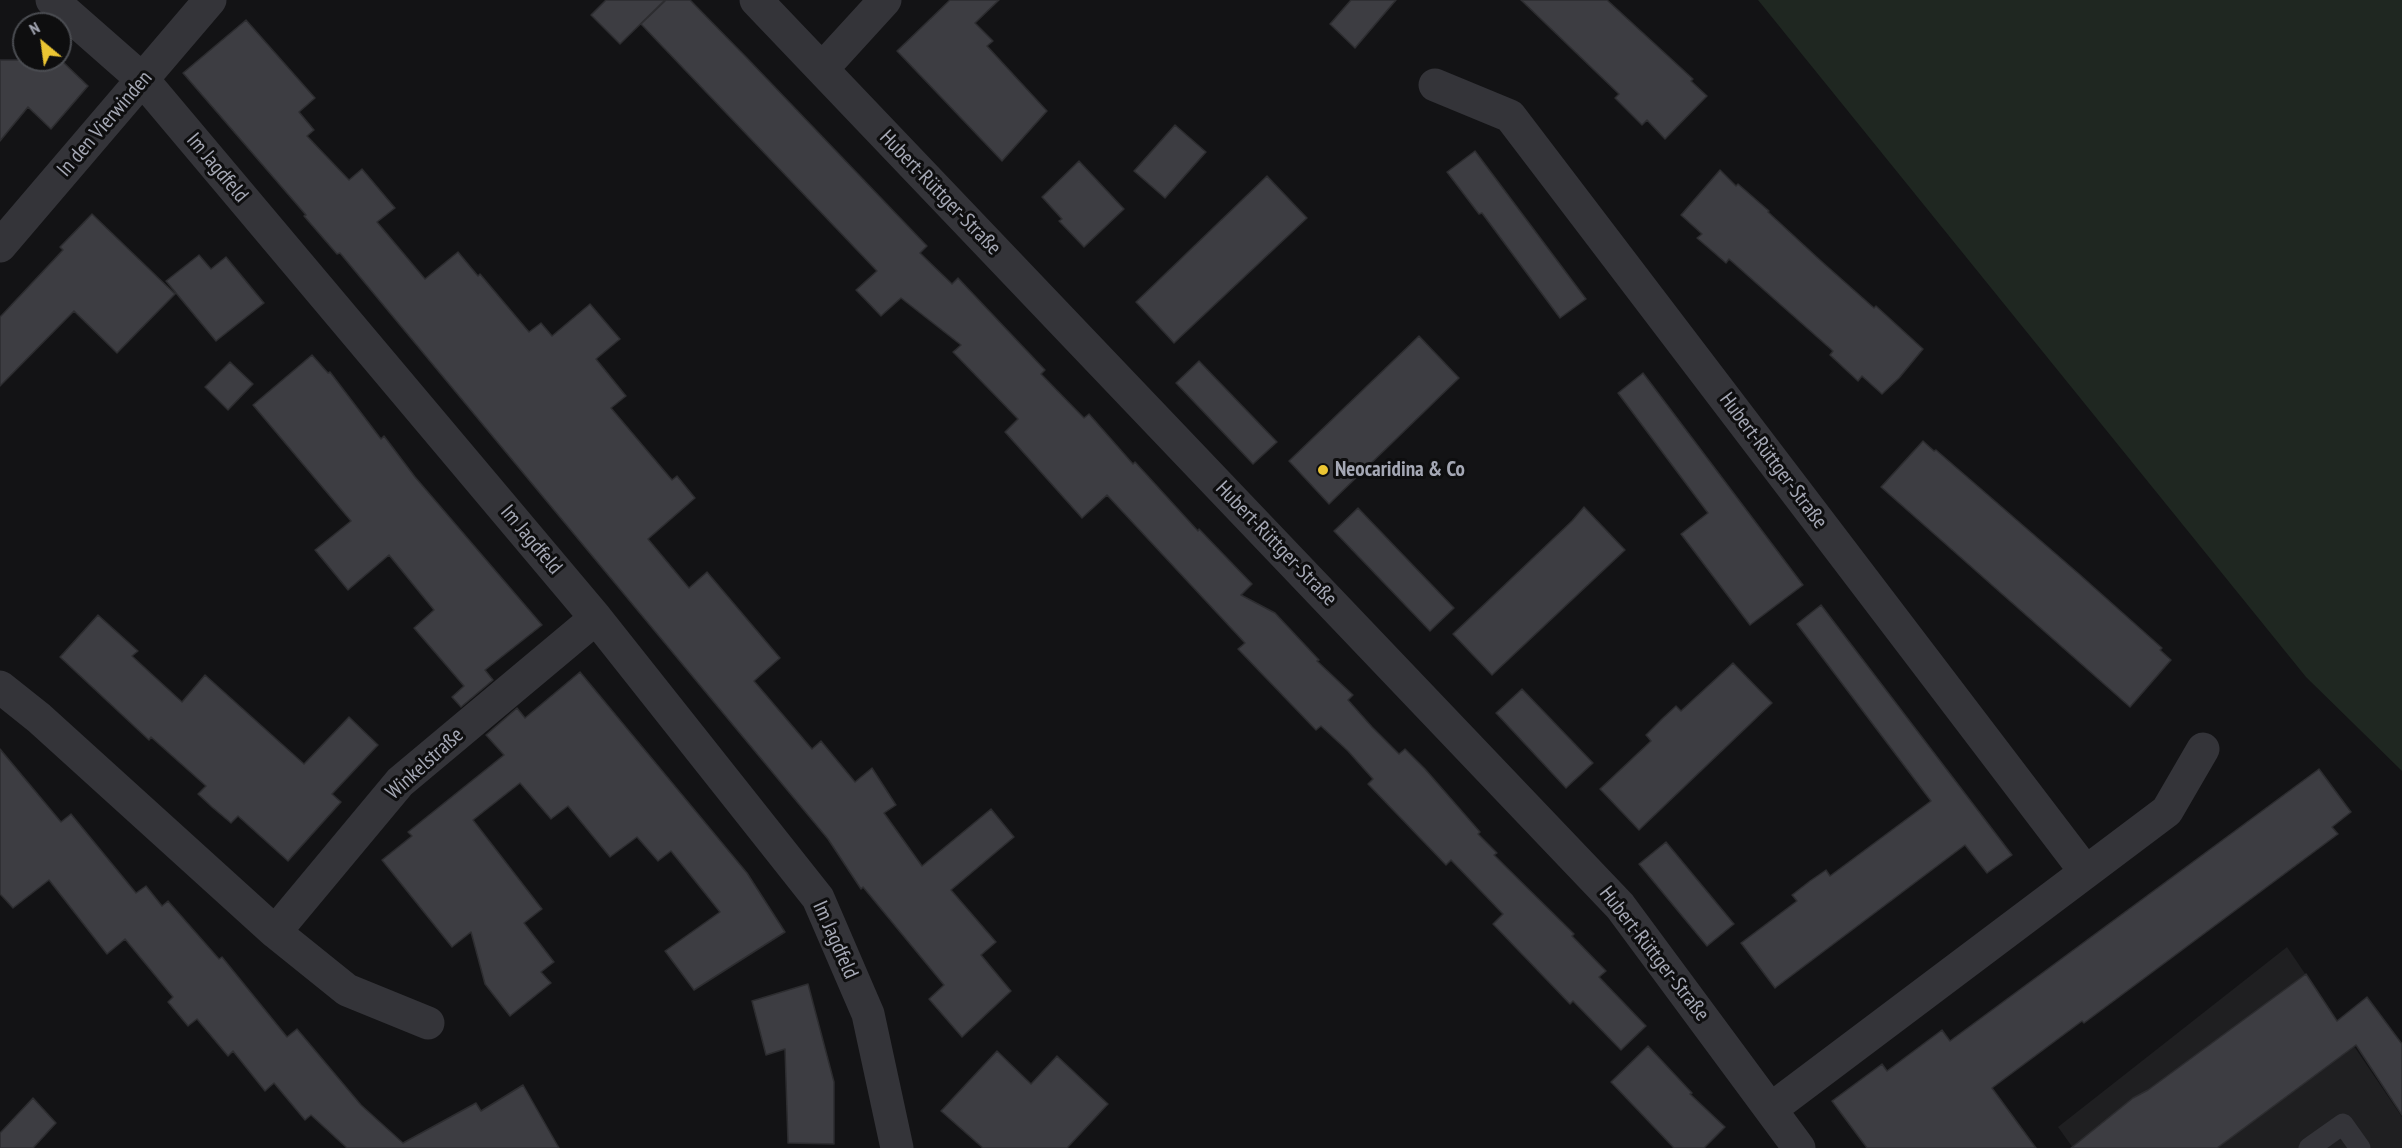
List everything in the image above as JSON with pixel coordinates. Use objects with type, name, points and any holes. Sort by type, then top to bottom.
[{"type":"street","name":"Im Jagdfeld","points":[[52,0],[143,80],[596,618],[818,898],[868,1014],[897,1148]]},
{"type":"street","name":"In den Vierwinden","points":[[0,246],[210,0]]},
{"type":"street","name":"Hubert-Rüttger-Straße","points":[[756,0],[1620,906],[1799,1148]]},
{"type":"street","points":[[822,69],[885,0]]},
{"type":"street","name":"Hubert-Rüttger-Straße","points":[[1435,85],[1510,116],[2085,871]]},
{"type":"street","name":"Winkelstraße","points":[[275,932],[400,782],[596,618]]},
{"type":"street","points":[[0,687],[39,718],[275,932],[347,990],[428,1023]]},
{"type":"street","points":[[1771,1109],[2167,811],[2203,749]]},
{"type":"lane","points":[[2309,1148],[2343,1124],[2360,1148]]},
{"type":"shaded area","points":[[1758,0],[2402,0],[2402,771],[2306,677]]},
{"type":"shaded area","points":[[2287,947],[2402,1117],[2402,1148],[2073,1148],[2058,1127]]},
{"type":"building","points":[[606,0],[665,0],[620,44],[591,15]]},
{"type":"building","points":[[666,0],[690,0],[927,246],[920,253],[952,284],[958,278],[1045,370],[1041,374],[1084,418],[1089,414],[1133,464],[1135,462],[1198,531],[1199,529],[1252,584],[1241,595],[1275,613],[1319,660],[1317,661],[1353,695],[1348,700],[1372,727],[1399,754],[1405,749],[1425,769],[1480,832],[1478,834],[1497,853],[1494,855],[1574,934],[1572,936],[1606,971],[1599,977],[1646,1026],[1621,1050],[1573,1001],[1570,1004],[1493,924],[1503,914],[1451,860],[1446,865],[1368,784],[1373,779],[1348,751],[1321,726],[1316,730],[1238,649],[1245,643],[1107,495],[1082,518],[1005,432],[1018,419],[953,352],[961,345],[901,298],[881,316],[856,290],[877,271],[641,24]]},
{"type":"building","points":[[950,0],[999,0],[975,23],[993,41],[987,46],[1047,111],[1002,161],[897,51]]},
{"type":"building","points":[[1351,0],[1396,0],[1355,48],[1330,24]]},
{"type":"building","points":[[1521,0],[1607,0],[1693,79],[1691,81],[1707,96],[1665,139],[1647,120],[1642,125],[1615,98],[1619,94]]},
{"type":"building","points":[[246,20],[315,98],[299,112],[314,130],[307,136],[349,180],[362,169],[395,208],[377,222],[425,279],[458,252],[478,276],[480,274],[529,332],[541,323],[552,336],[590,304],[620,339],[596,359],[626,396],[611,408],[672,480],[677,476],[695,498],[648,539],[689,588],[707,572],[780,658],[754,681],[812,749],[821,741],[855,782],[872,768],[896,805],[884,813],[922,866],[991,809],[1014,837],[951,890],[996,942],[981,955],[1011,991],[962,1037],[929,999],[944,985],[863,887],[861,889],[828,839],[340,253],[337,254],[183,73]]},
{"type":"building","points":[[0,60],[12,60],[12,72],[72,71],[88,86],[51,129],[28,107],[0,141]]},
{"type":"building","points":[[1175,125],[1206,152],[1165,198],[1134,171]]},
{"type":"building","points":[[1475,151],[1586,299],[1560,318],[1482,213],[1479,214],[1447,172]]},
{"type":"building","points":[[1079,161],[1124,209],[1084,247],[1059,221],[1062,219],[1042,197]]},
{"type":"building","points":[[1720,170],[1923,349],[1882,394],[1862,376],[1858,381],[1830,355],[1833,351],[1729,259],[1726,263],[1697,238],[1702,234],[1681,215]]},
{"type":"building","points":[[1267,176],[1307,218],[1174,343],[1136,302]]},
{"type":"building","points":[[92,214],[175,294],[117,353],[74,311],[0,386],[0,317],[63,250],[60,247]]},
{"type":"building","points":[[199,255],[211,269],[226,257],[264,303],[216,341],[166,281]]},
{"type":"building","points":[[1419,336],[1459,378],[1329,504],[1289,461]]},
{"type":"building","points":[[312,355],[328,373],[330,372],[381,439],[384,436],[415,477],[542,625],[485,670],[493,680],[461,707],[452,697],[464,686],[414,628],[434,610],[389,555],[348,590],[315,550],[351,521],[253,405]]},
{"type":"building","points":[[1199,361],[1277,442],[1253,464],[1176,383]]},
{"type":"building","points":[[230,362],[253,384],[228,410],[205,387]]},
{"type":"building","points":[[1643,373],[1803,585],[1750,625],[1681,534],[1708,513],[1618,393]]},
{"type":"building","points":[[1923,441],[2162,648],[2160,650],[2171,660],[2130,707],[1881,487]]},
{"type":"building","points":[[1584,507],[1625,550],[1492,675],[1453,634]]},
{"type":"building","points":[[1358,508],[1454,608],[1430,631],[1334,531]]},
{"type":"building","points":[[1821,605],[2012,855],[1987,873],[1965,845],[1775,988],[1741,943],[1797,901],[1792,895],[1810,881],[1826,870],[1830,876],[1931,801],[1797,624]]},
{"type":"building","points":[[98,615],[138,651],[132,656],[182,702],[205,675],[304,764],[349,717],[378,745],[332,794],[341,802],[288,861],[238,816],[231,823],[212,807],[198,794],[206,786],[151,737],[149,740],[60,657]]},
{"type":"building","points":[[1733,663],[1772,703],[1639,830],[1600,789],[1651,741],[1646,735],[1662,719],[1676,706],[1681,711]]},
{"type":"building","points":[[580,672],[747,873],[785,932],[694,990],[665,951],[720,912],[671,851],[658,861],[637,837],[610,857],[568,806],[551,819],[520,783],[473,820],[542,909],[524,923],[554,962],[541,972],[551,983],[510,1016],[485,984],[471,932],[452,947],[382,860],[412,836],[408,832],[504,755],[486,735],[517,708],[525,718]]},
{"type":"building","points":[[1522,689],[1593,763],[1566,788],[1496,713]]},
{"type":"building","points":[[0,749],[61,822],[71,814],[136,893],[146,886],[162,906],[168,901],[219,959],[222,957],[287,1037],[297,1029],[361,1105],[403,1143],[476,1103],[481,1111],[523,1085],[559,1148],[347,1148],[311,1115],[305,1120],[274,1083],[265,1091],[233,1051],[228,1056],[197,1019],[188,1026],[168,1002],[173,997],[125,939],[107,954],[49,880],[13,908],[0,894]]},
{"type":"building","points":[[2319,769],[2351,812],[2332,827],[2338,834],[2084,1023],[2082,1021],[1992,1088],[2036,1148],[1867,1148],[1832,1101],[1882,1064],[1887,1071],[1942,1030],[1950,1041]]},
{"type":"building","points":[[1666,842],[1734,924],[1707,946],[1639,864]]},
{"type":"building","points":[[2306,974],[2337,1021],[2367,997],[2402,1044],[2402,1115],[2356,1045],[2217,1148],[2071,1148],[2133,1098],[2148,1090]]},
{"type":"building","points":[[808,984],[834,1082],[834,1144],[788,1143],[785,1049],[766,1055],[752,1001]]},
{"type":"building","points":[[1648,1046],[1692,1093],[1690,1094],[1725,1127],[1704,1148],[1674,1148],[1611,1082]]},
{"type":"building","points":[[997,1051],[1031,1084],[1057,1056],[1108,1104],[1067,1148],[983,1148],[941,1111]]},
{"type":"building","points":[[33,1098],[56,1123],[33,1148],[0,1148],[0,1133]]},
{"type":"place","name":"Neocaridina & Co","points":[[1323,470]]}]
